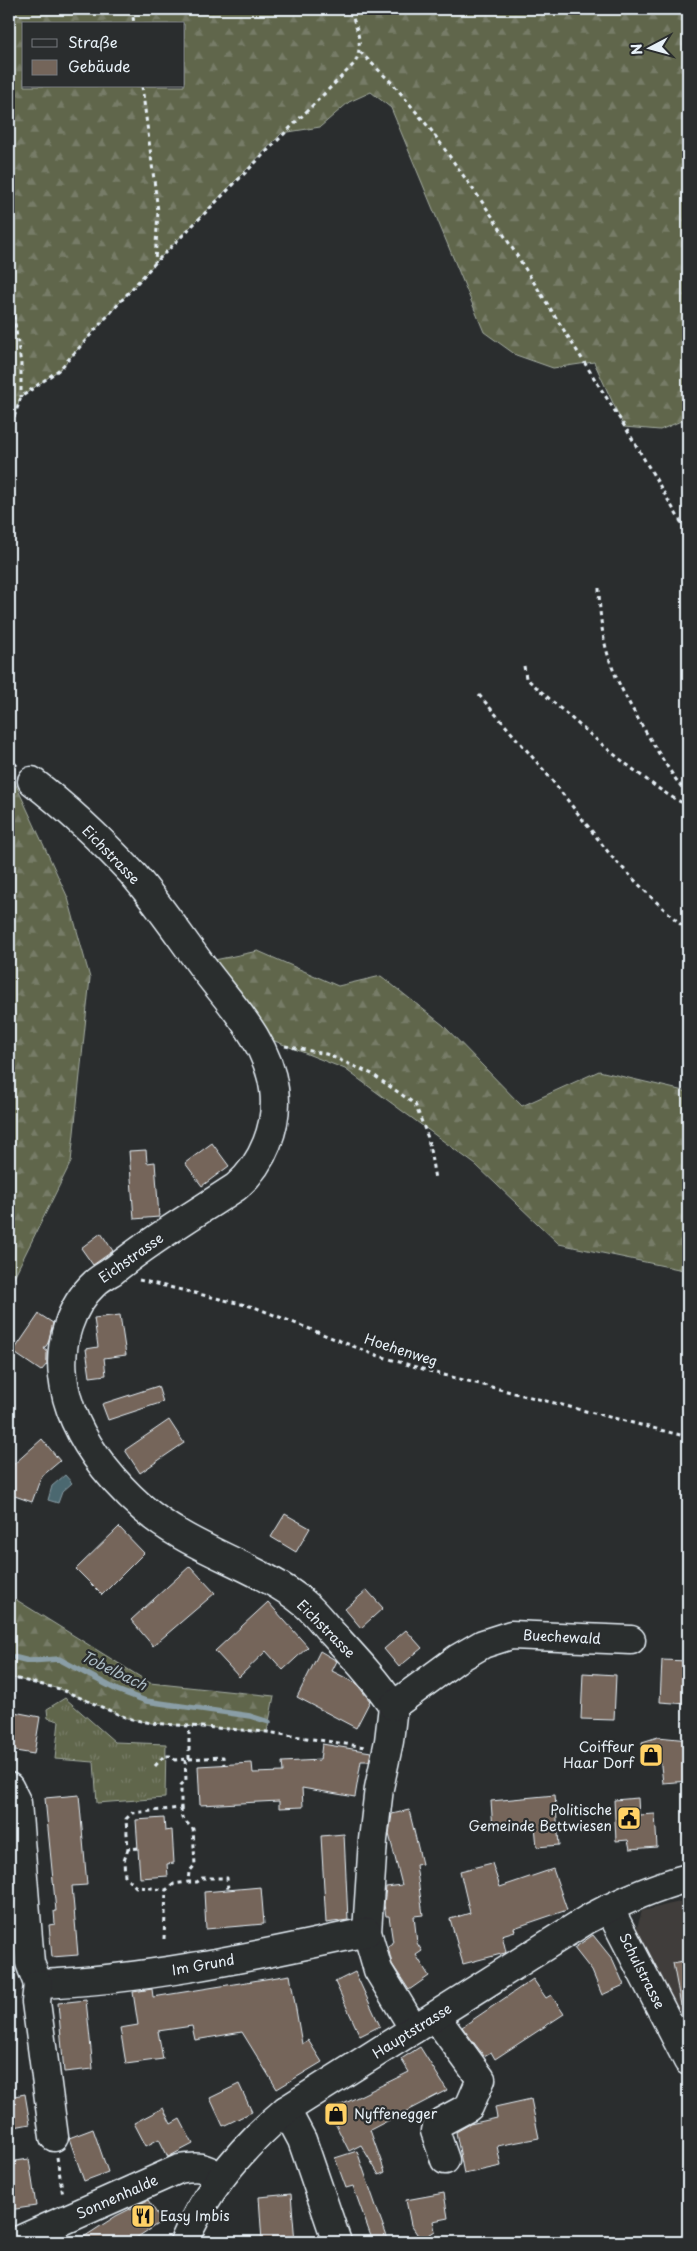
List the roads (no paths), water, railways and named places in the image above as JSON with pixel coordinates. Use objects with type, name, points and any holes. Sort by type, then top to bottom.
[{"type":"street","name":"Eichstrasse","points":[[32,781],[54,798],[132,874],[260,1042],[274,1088],[275,1119],[264,1149],[251,1172],[236,1187],[135,1252],[110,1273],[95,1282],[80,1302],[68,1326],[61,1358],[68,1402],[87,1441],[111,1477],[137,1504],[180,1535],[244,1567],[304,1603],[375,1679],[393,1706]]},
{"type":"street","name":"Buechewald","points":[[393,1706],[458,1659],[483,1644],[511,1635],[631,1640]]},
{"type":"street","points":[[393,1706],[387,1751],[379,1788],[373,1840],[367,1932],[378,1970],[424,2023],[481,2079],[469,2107],[442,2122],[435,2131],[444,2160]]},
{"type":"street","points":[[9,1787],[17,1803],[30,1963],[38,1984],[36,2002],[54,2137]]},
{"type":"street","name":"Hauptstrasse","points":[[184,2242],[220,2177],[258,2133],[286,2110],[588,1919],[663,1885],[688,1878]]},
{"type":"street","name":"Schulstrasse","points":[[609,1908],[688,2061]]},
{"type":"street","name":"Im Grund","points":[[38,1984],[69,1983],[192,1968],[367,1932]]},
{"type":"street","points":[[286,2110],[302,2140],[337,2242]]},
{"type":"street","name":"Sonnenhalde","points":[[15,2242],[179,2169],[196,2166],[208,2169],[220,2177]]},
{"type":"water","points":[[65,1475],[72,1483],[62,1492],[58,1503],[48,1500],[52,1486]]},
{"type":"waterway","name":"Tobelbach","points":[[9,1656],[29,1661],[59,1659],[117,1690],[146,1701],[250,1716],[269,1722]]},
{"type":"place","name":"Coiffeur Haar Dorf","points":[[651,1755]]},
{"type":"place","name":"Politische Gemeinde Bettwiesen","points":[[629,1818]]},
{"type":"place","name":"Nyffenegger","points":[[336,2114]]},
{"type":"place","name":"Easy Imbis","points":[[143,2216]]}]
